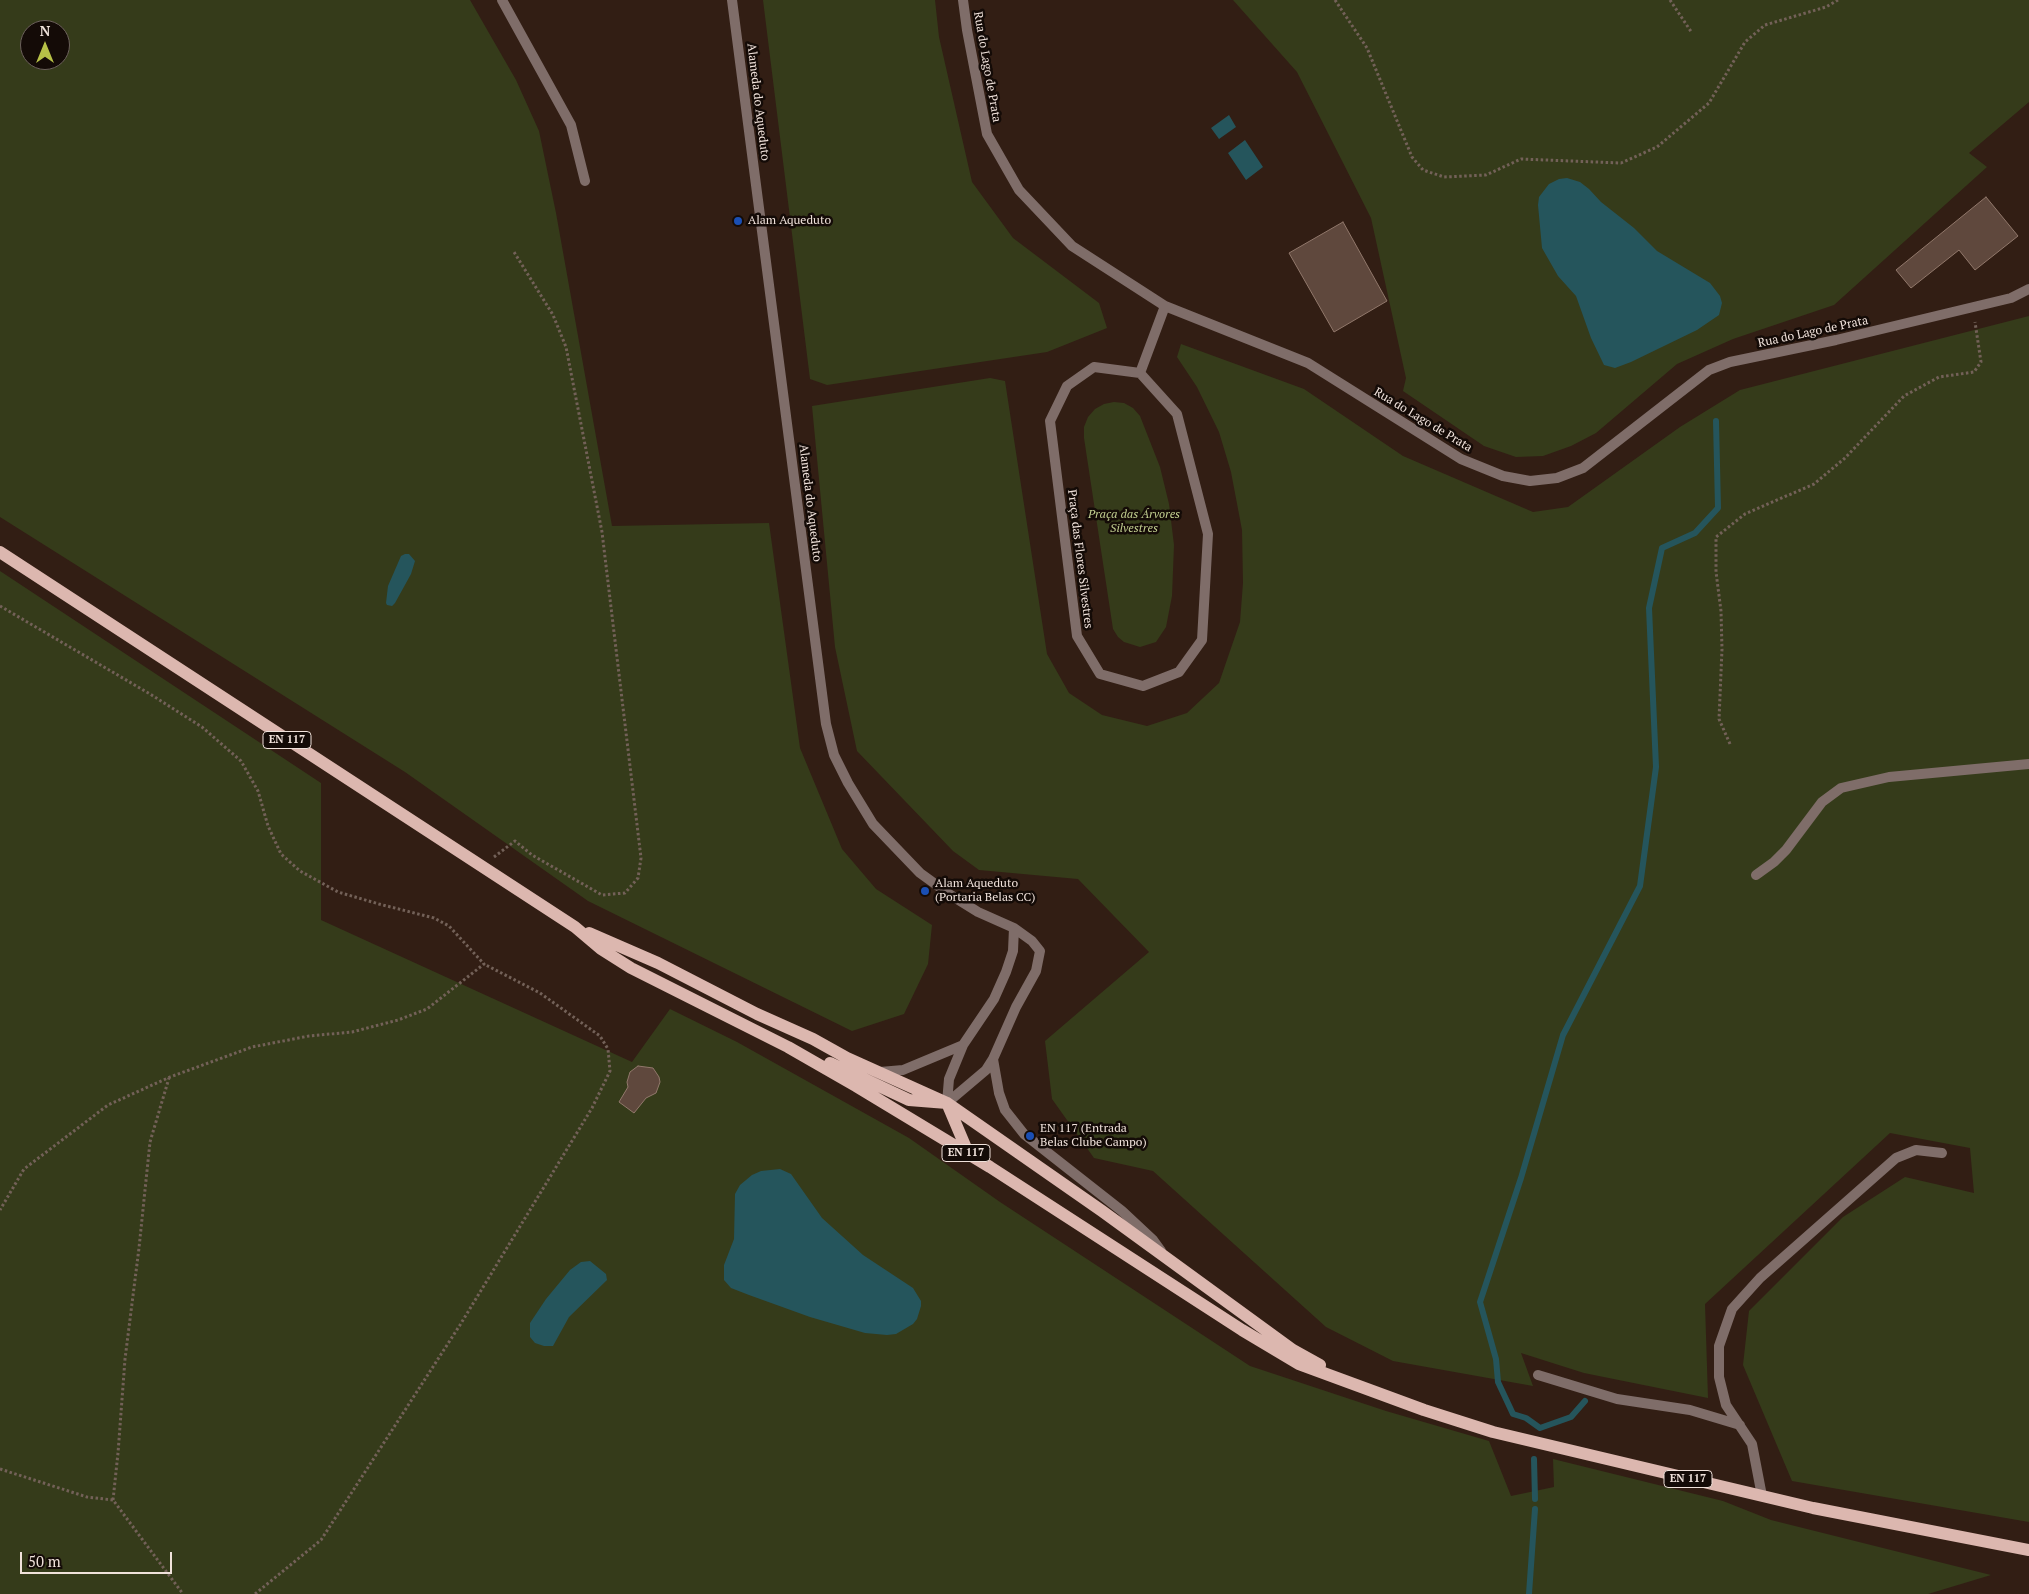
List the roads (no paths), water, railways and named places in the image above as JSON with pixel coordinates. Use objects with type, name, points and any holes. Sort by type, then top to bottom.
[{"type":"main road","name":"EN 117","points":[[0,552],[575,927],[601,949],[631,968],[788,1047],[969,1155],[1067,1216],[1242,1330],[1299,1364],[1352,1385],[1493,1432],[1762,1496],[2029,1550]]},
{"type":"main road","name":"EN 117","points":[[575,927],[658,964],[757,1014],[813,1039],[847,1058],[947,1103],[1164,1256],[1293,1350],[1352,1385]]},
{"type":"main road","points":[[788,1047],[867,1079],[893,1094],[909,1100],[947,1103],[969,1155]]},
{"type":"street","points":[[502,0],[571,124],[585,181]]},
{"type":"street","name":"Alameda do Aqueduto","points":[[732,0],[825,714],[834,755],[848,783],[873,824],[891,845],[920,873],[978,912],[1014,928],[1040,951],[1036,971],[1016,1007],[993,1059],[986,1070],[947,1103]]},
{"type":"street","name":"Rua do Lago de Prata","points":[[963,0],[987,134],[1019,190],[1072,246],[1165,306],[1308,363],[1461,459],[1503,476],[1530,481],[1557,478],[1582,468],[1709,370],[1730,362],[1836,340],[2011,298],[2029,289]]},
{"type":"street","points":[[1140,373],[1165,306]]},
{"type":"street","name":"Praça das Flores Silvestres","points":[[1094,367],[1140,373],[1176,414],[1208,534],[1202,640],[1179,672],[1144,686],[1100,674],[1077,636],[1050,421],[1067,386],[1094,367]]},
{"type":"street","points":[[1756,875],[1774,862],[1786,850],[1822,802],[1841,788],[1889,777],[2029,764]]},
{"type":"street","points":[[947,1103],[949,1079],[962,1045],[994,999],[1006,972],[1013,951],[1014,928]]},
{"type":"street","points":[[880,1072],[903,1070],[962,1045]]},
{"type":"street","points":[[993,1059],[999,1093],[1005,1110],[1024,1134],[1122,1210],[1153,1240],[1164,1256]]},
{"type":"street","points":[[1762,1496],[1752,1444],[1726,1405],[1719,1377],[1719,1346],[1732,1309],[1760,1278],[1896,1158],[1916,1150],[1942,1153]]},
{"type":"street","points":[[1538,1376],[1617,1400],[1690,1410],[1740,1425]]},
{"type":"water","points":[[1229,115],[1236,127],[1219,139],[1211,128]]},
{"type":"water","points":[[1245,140],[1263,167],[1246,180],[1228,153]]},
{"type":"water","points":[[1567,178],[1580,182],[1589,189],[1601,202],[1634,228],[1657,251],[1710,283],[1720,296],[1722,303],[1719,315],[1697,330],[1631,362],[1615,368],[1604,365],[1591,338],[1576,296],[1558,276],[1542,248],[1539,197],[1549,184],[1559,179]]},
{"type":"water","points":[[409,554],[415,561],[411,574],[395,603],[392,606],[387,605],[388,586],[401,556]]},
{"type":"water","points":[[780,1169],[791,1174],[822,1218],[863,1255],[913,1288],[921,1301],[921,1306],[917,1319],[913,1324],[896,1334],[865,1333],[810,1317],[749,1295],[731,1288],[724,1280],[724,1265],[734,1239],[735,1194],[740,1185],[752,1175],[761,1171]]},
{"type":"water","points":[[590,1261],[606,1274],[607,1280],[569,1317],[553,1346],[535,1343],[530,1337],[530,1323],[546,1299],[570,1270],[581,1262]]},
{"type":"waterway","points":[[1585,1401],[1571,1417],[1540,1428],[1526,1418],[1513,1414],[1498,1382],[1496,1359],[1480,1302],[1521,1178],[1563,1035],[1640,886],[1656,767],[1649,608],[1662,548],[1695,533],[1718,508],[1716,421]]},
{"type":"waterway","points":[[1534,1459],[1535,1499]]},
{"type":"waterway","points":[[1529,1594],[1535,1509]]},
{"type":"place","name":"Alam Aqueduto","points":[[738,221]]},
{"type":"place","name":"Alam Aqueduto (Portaria Belas CC)","points":[[925,891]]},
{"type":"place","name":"EN 117 (Entrada Belas Clube Campo)","points":[[1030,1136]]},
{"type":"park label","name":"Praça das Árvores Silvestres","points":[[1134,522]]}]
